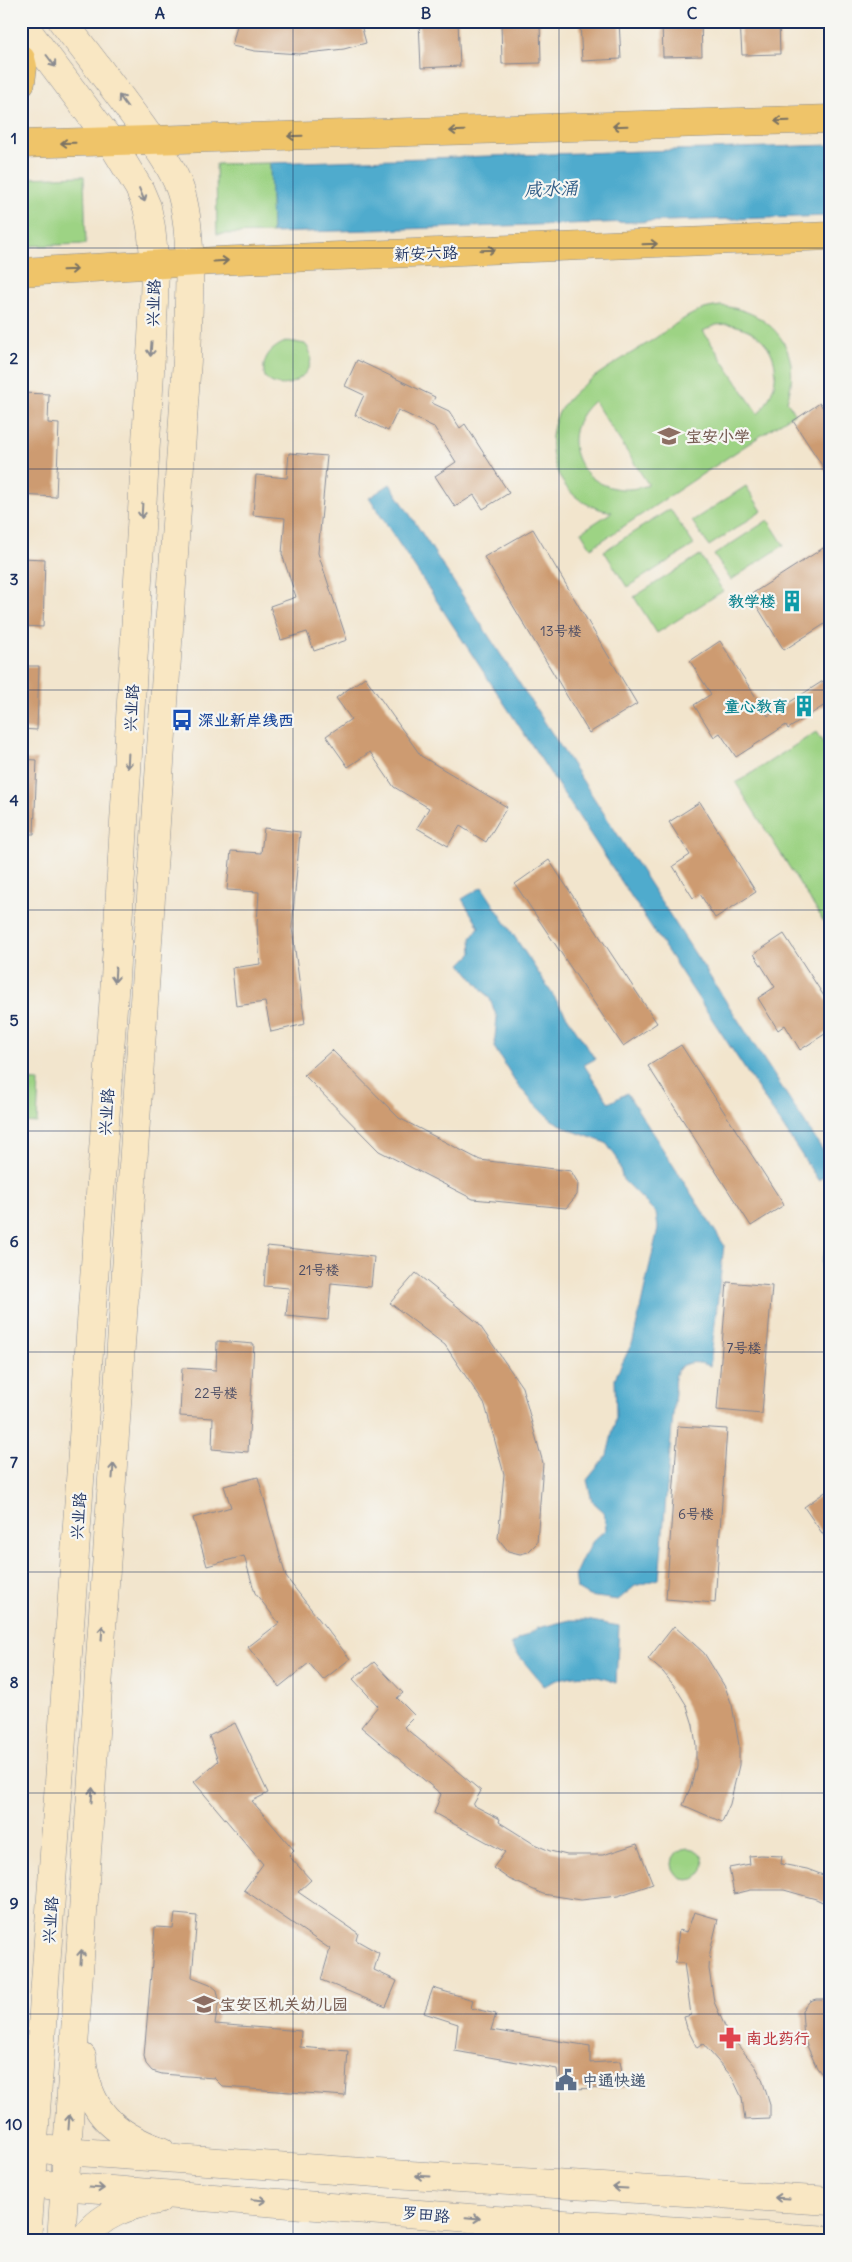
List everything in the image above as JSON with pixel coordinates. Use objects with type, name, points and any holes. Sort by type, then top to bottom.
[{"type":"main road","name":"兴业路","points":[[61,2241],[187,360],[188,263],[186,220],[180,189],[169,166],[152,140],[62,21]]},
{"type":"main road","name":"兴业路","points":[[21,22],[111,142],[139,188],[147,207],[155,265],[118,939],[44,1997],[27,2148],[27,2241]]},
{"type":"main road","points":[[21,59],[23,67],[21,82]]},
{"type":"main road","points":[[21,144],[831,119]]},
{"type":"main road","name":"新安六路","points":[[21,272],[188,263],[831,236]]},
{"type":"main road","points":[[118,939],[125,928],[135,926],[144,930],[148,940]]},
{"type":"main road","points":[[21,2067],[44,1997]]},
{"type":"main road","points":[[78,2006],[82,2065],[93,2101],[103,2116],[115,2129],[145,2145],[166,2153],[201,2160]]},
{"type":"main road","points":[[27,2148],[831,2201]]},
{"type":"main road","name":"罗田路","points":[[26,2184],[198,2195],[496,2220],[831,2240]]},
{"type":"main road","points":[[83,2241],[96,2226],[117,2211],[135,2204],[198,2195]]},
{"type":"green space","points":[[270,163],[272,233],[217,234],[216,164]]},
{"type":"green space","points":[[84,176],[86,244],[28,246],[27,178]]},
{"type":"green space","points":[[721,306],[739,309],[755,316],[769,325],[780,336],[787,350],[791,365],[791,382],[787,401],[795,413],[591,548],[581,532],[612,512],[595,508],[581,500],[568,490],[559,475],[553,459],[552,433],[561,409],[577,390],[589,381],[686,317],[702,310]],"holes":[[[727,324],[744,328],[757,336],[767,346],[773,358],[774,386],[768,400],[758,414],[703,331],[716,325]],[[594,401],[648,484],[648,485],[627,489],[608,486],[593,478],[582,466],[575,451],[574,434],[580,417]]]},
{"type":"green space","points":[[288,341],[305,344],[310,353],[307,371],[292,383],[283,385],[273,383],[265,377],[264,365],[266,359],[272,350]]},
{"type":"green space","points":[[746,486],[762,511],[709,546],[692,521]]},
{"type":"green space","points":[[670,509],[694,545],[627,587],[604,551]]},
{"type":"green space","points":[[768,520],[784,545],[731,580],[714,555]]},
{"type":"green space","points":[[700,555],[723,591],[657,633],[634,597]]},
{"type":"green space","points":[[816,732],[831,755],[831,933],[736,783]]},
{"type":"green space","points":[[21,1080],[39,1081],[37,1123],[21,1122]]},
{"type":"green space","points":[[688,1848],[694,1849],[699,1853],[703,1858],[703,1870],[699,1875],[694,1879],[688,1880],[682,1879],[677,1875],[673,1870],[672,1864],[673,1858],[677,1853],[682,1849]]},
{"type":"water","name":"咸水涌","points":[[831,145],[831,216],[272,233],[270,163]]},
{"type":"water","points":[[21,178],[27,178],[28,246],[21,246]]},
{"type":"water","points":[[390,484],[831,1163],[831,1173],[818,1180],[369,498]]},
{"type":"water","points":[[482,887],[595,1059],[584,1065],[609,1103],[627,1093],[724,1245],[710,1366],[702,1363],[688,1363],[678,1370],[674,1383],[675,1392],[659,1579],[635,1586],[618,1600],[589,1596],[577,1589],[575,1574],[593,1541],[606,1529],[604,1512],[592,1501],[587,1480],[607,1455],[616,1418],[615,1378],[633,1341],[658,1228],[656,1213],[623,1180],[617,1158],[606,1143],[573,1131],[552,1120],[536,1106],[517,1084],[494,1047],[497,1018],[490,999],[461,964],[472,953],[471,938],[479,927],[462,899]]},
{"type":"water","points":[[831,1244],[831,1289],[822,1272],[822,1260]]},
{"type":"water","points":[[570,1620],[586,1620],[619,1626],[616,1683],[598,1677],[580,1675],[571,1676],[544,1686],[510,1645],[538,1628]]},
{"type":"building","points":[[238,21],[360,21],[366,43],[344,49],[299,54],[255,51],[232,46]]},
{"type":"building","points":[[419,21],[458,21],[460,66],[421,68]]},
{"type":"building","points":[[501,21],[540,21],[541,63],[502,64]]},
{"type":"building","points":[[580,21],[619,21],[621,59],[582,61]]},
{"type":"building","points":[[662,21],[701,21],[702,56],[663,57]]},
{"type":"building","points":[[740,21],[779,21],[780,54],[742,55]]},
{"type":"building","points":[[357,360],[435,397],[432,403],[449,411],[460,428],[465,424],[509,493],[483,509],[474,495],[455,507],[435,476],[456,462],[434,427],[398,410],[388,431],[355,415],[364,395],[345,386]]},
{"type":"building","points":[[21,393],[49,394],[48,423],[59,424],[56,497],[21,495]]},
{"type":"building","points":[[820,403],[825,412],[831,408],[831,479],[793,421]]},
{"type":"building","points":[[289,453],[327,456],[318,553],[347,640],[314,651],[307,632],[281,640],[270,606],[296,597],[282,554],[285,518],[253,515],[256,475],[287,478]]},
{"type":"building","points":[[533,529],[637,704],[589,733],[484,557]]},
{"type":"building","name":"教学楼","points":[[831,543],[831,620],[784,650],[750,595]]},
{"type":"building","points":[[21,558],[45,559],[43,627],[21,626]]},
{"type":"building","points":[[720,641],[768,716],[823,681],[831,693],[831,701],[788,729],[786,725],[736,757],[720,733],[714,737],[694,705],[711,694],[690,661]]},
{"type":"building","points":[[21,666],[39,666],[37,730],[21,729]]},
{"type":"building","points":[[365,677],[421,756],[507,807],[486,842],[460,826],[448,846],[417,828],[429,808],[394,787],[370,752],[348,767],[326,736],[351,719],[336,698]]},
{"type":"building","points":[[21,759],[37,760],[34,834],[21,834]]},
{"type":"building","points":[[700,802],[756,892],[715,918],[700,894],[693,898],[673,866],[690,855],[669,822]]},
{"type":"building","points":[[264,828],[300,832],[292,928],[305,1024],[271,1032],[265,1002],[236,1006],[232,968],[260,964],[257,924],[259,892],[227,890],[231,851],[261,853]]},
{"type":"building","points":[[549,860],[657,1023],[623,1046],[515,884]]},
{"type":"building","points":[[784,934],[831,1007],[831,1030],[800,1050],[785,1025],[778,1030],[758,998],[775,987],[754,954]]},
{"type":"building","points":[[681,1045],[784,1205],[751,1226],[648,1066]]},
{"type":"building","points":[[332,1050],[399,1118],[480,1160],[571,1171],[578,1183],[577,1195],[566,1208],[473,1199],[379,1151],[304,1075]]},
{"type":"building","points":[[267,1246],[374,1257],[371,1287],[331,1283],[328,1320],[286,1316],[289,1288],[264,1286]]},
{"type":"building","points":[[416,1273],[478,1323],[522,1387],[543,1463],[537,1543],[528,1552],[520,1554],[508,1551],[498,1538],[504,1474],[485,1405],[445,1345],[390,1303]]},
{"type":"building","points":[[727,1282],[772,1286],[762,1414],[717,1410]]},
{"type":"building","points":[[217,1341],[254,1344],[248,1452],[212,1449],[213,1418],[180,1416],[182,1368],[216,1370]]},
{"type":"building","points":[[678,1426],[727,1429],[715,1603],[666,1599]]},
{"type":"building","points":[[258,1477],[286,1577],[350,1659],[323,1680],[309,1663],[279,1687],[248,1647],[279,1623],[255,1593],[244,1556],[207,1566],[193,1518],[231,1507],[224,1486]]},
{"type":"building","points":[[831,1488],[831,1546],[804,1507]]},
{"type":"building","points":[[674,1626],[704,1653],[725,1687],[732,1705],[739,1745],[739,1765],[730,1804],[722,1822],[683,1805],[691,1786],[696,1766],[696,1745],[693,1725],[687,1706],[676,1688],[663,1672],[648,1659]]},
{"type":"building","points":[[374,1662],[403,1693],[397,1698],[415,1716],[404,1727],[481,1791],[473,1805],[500,1819],[499,1822],[534,1844],[550,1851],[567,1855],[603,1855],[637,1844],[653,1884],[618,1896],[581,1900],[543,1894],[509,1879],[493,1868],[505,1852],[434,1813],[441,1794],[361,1727],[378,1706],[353,1679]]},
{"type":"building","points":[[235,1723],[268,1793],[252,1801],[294,1850],[289,1856],[311,1880],[298,1892],[358,1933],[356,1940],[379,1953],[374,1970],[397,1981],[386,2007],[321,1980],[330,1949],[244,1890],[263,1864],[194,1782],[218,1761],[209,1736]]},
{"type":"building","points":[[749,1856],[782,1856],[781,1864],[807,1869],[831,1878],[831,1906],[816,1899],[784,1890],[751,1890],[734,1894],[729,1868],[750,1864]]},
{"type":"building","points":[[694,1912],[718,1919],[710,1952],[709,1969],[714,2002],[728,2033],[756,2067],[762,2079],[770,2105],[770,2119],[745,2120],[742,2098],[732,2077],[703,2044],[697,2048],[687,2028],[684,2017],[691,2015],[684,1963],[675,1963],[679,1930],[687,1932]]},
{"type":"building","points":[[175,1914],[197,1916],[192,1977],[210,1984],[217,1990],[219,2000],[215,2024],[301,2031],[300,2047],[348,2051],[345,2096],[223,2087],[214,2078],[162,2074],[152,2071],[146,2064],[144,2056],[155,1927],[173,1928]]},
{"type":"building","points":[[433,1988],[473,2000],[471,2008],[496,2014],[491,2030],[590,2046],[590,2063],[620,2061],[625,2088],[560,2089],[557,2069],[455,2051],[458,2024],[424,2013]]},
{"type":"building","points":[[831,1999],[831,2085],[817,2068],[804,2039],[802,2010],[810,2001]]},
{"type":"place","name":"宝安小学","points":[[669,436]]},
{"type":"place","name":"教学楼","points":[[792,601]]},
{"type":"place","name":"童心教育","points":[[804,706]]},
{"type":"place","name":"深业新岸线西","points":[[182,720]]},
{"type":"place","name":"宝安区机关幼儿园","points":[[204,2004]]},
{"type":"place","name":"南北药行","points":[[730,2038]]},
{"type":"place","name":"中通快递","points":[[566,2080]]}]
